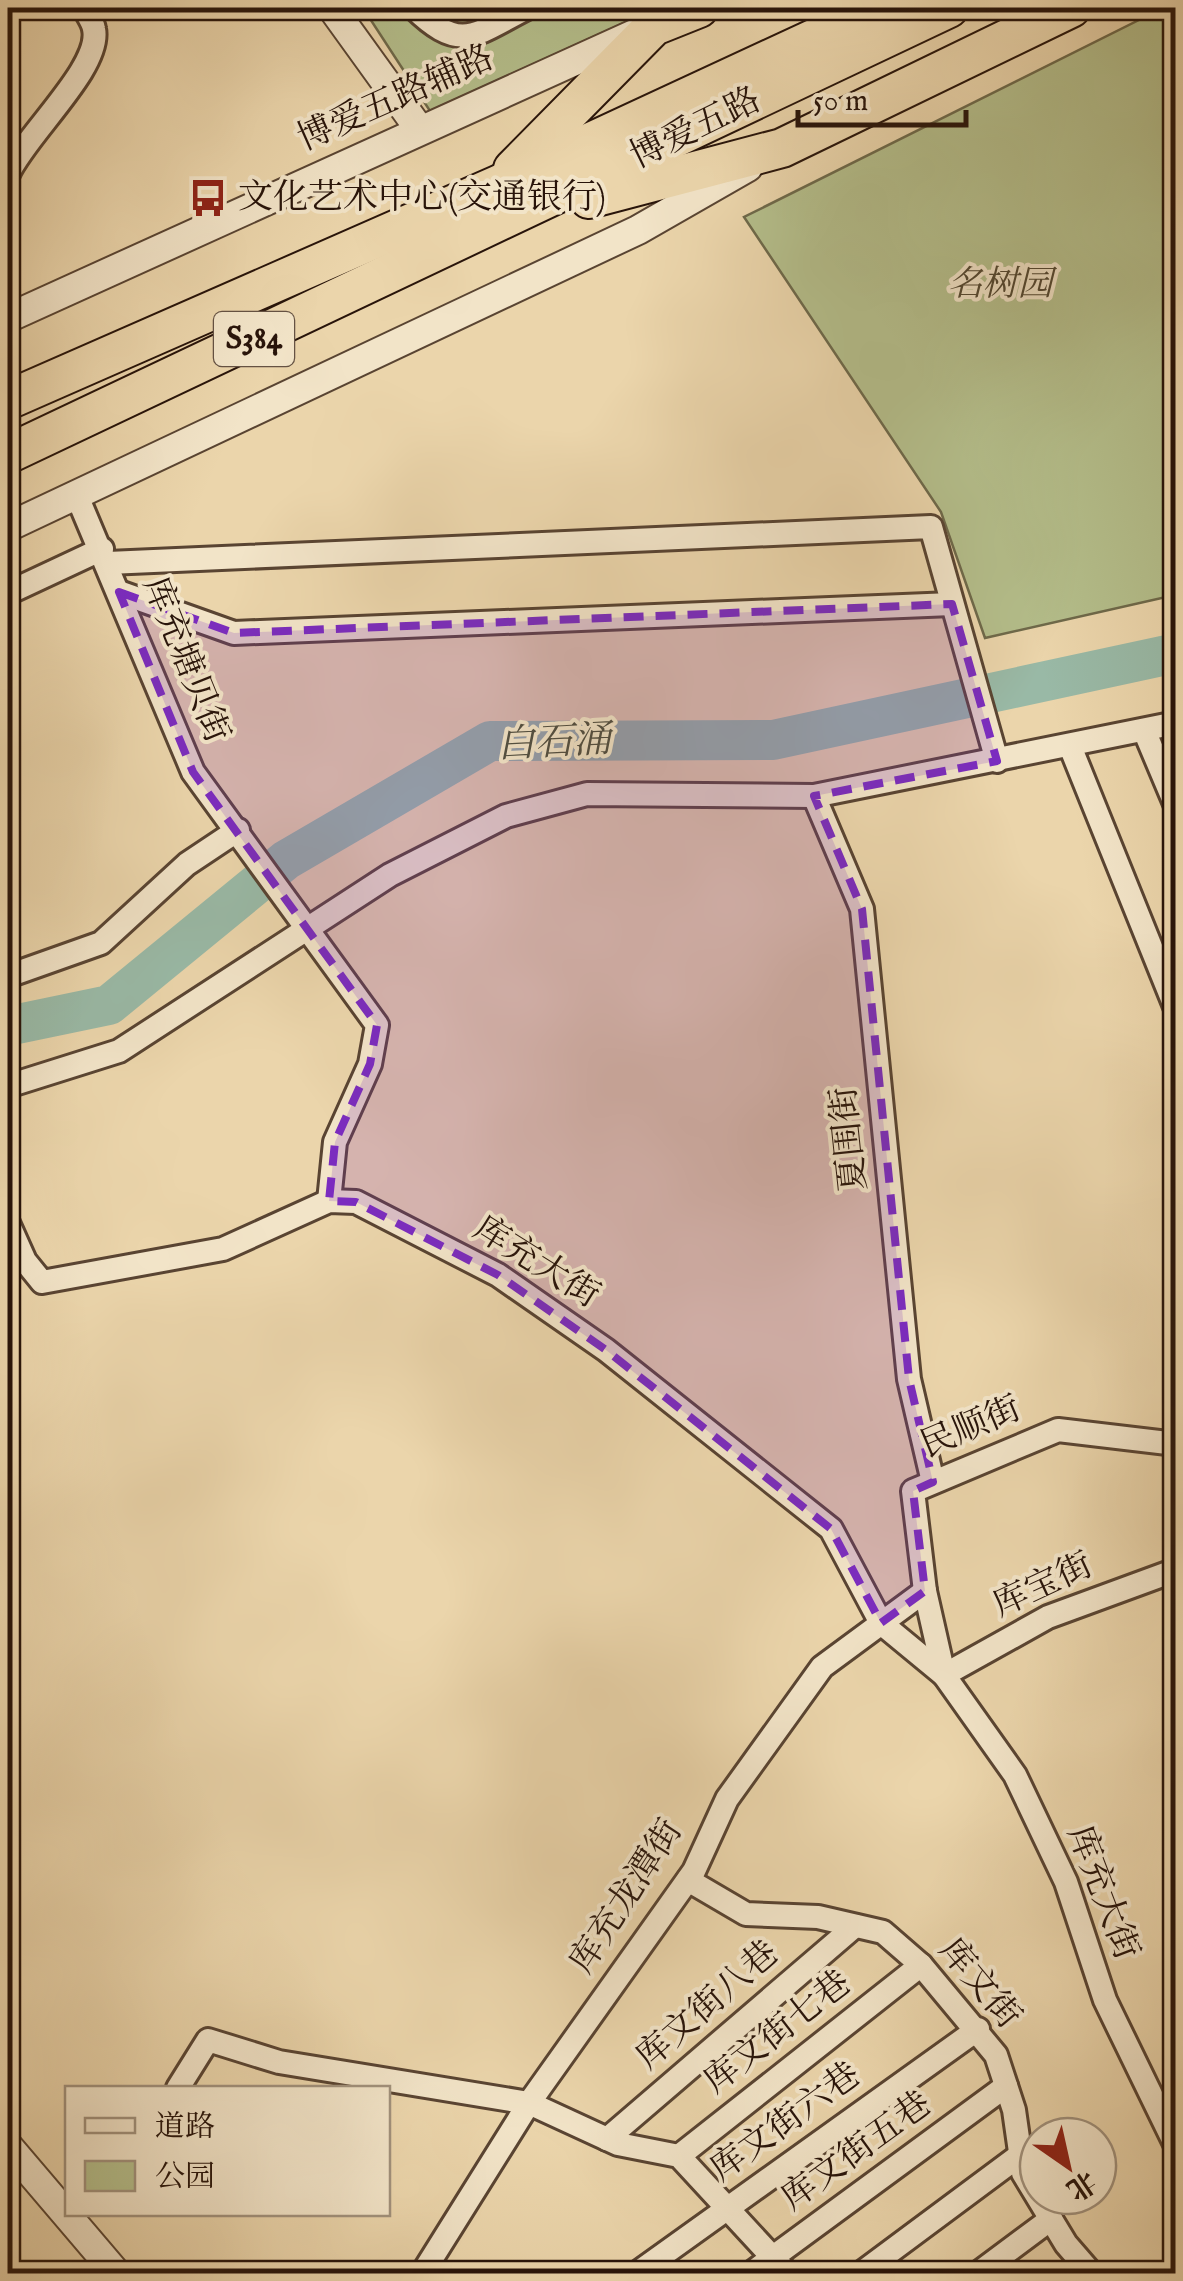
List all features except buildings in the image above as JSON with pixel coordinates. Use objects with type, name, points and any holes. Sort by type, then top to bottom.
[{"type":"highway","points":[[498,185],[654,26],[696,8]]},
{"type":"highway","name":"博爱五路","points":[[8,400],[498,185],[880,8]]},
{"type":"highway","name":"博爱五路","points":[[8,454],[949,8]]},
{"type":"highway","points":[[499,223],[782,148],[1071,8]]},
{"type":"street","points":[[8,174],[19,148],[72,89],[92,54],[94,29],[84,8]]},
{"type":"street","points":[[332,8],[420,130]]},
{"type":"street","points":[[414,8],[437,30],[454,37],[476,35],[528,8]]},
{"type":"street","name":"博爱五路辅路","points":[[8,318],[654,26]]},
{"type":"street","name":"博爱五路","points":[[8,527],[638,230],[782,148]]},
{"type":"street","name":"库充塘贝街","points":[[77,496],[193,772],[377,1025],[370,1064],[335,1142],[329,1201]]},
{"type":"street","points":[[8,593],[105,556],[931,527],[993,750]]},
{"type":"street","points":[[120,592],[234,633],[952,604]]},
{"type":"street","points":[[8,1086],[120,1050],[390,874],[506,816],[587,794],[814,796],[993,750],[1070,746],[1176,724]]},
{"type":"street","points":[[1144,730],[1176,806]]},
{"type":"street","points":[[1070,746],[1176,1010]]},
{"type":"street","name":"夏围街","points":[[814,796],[862,909],[923,1486]]},
{"type":"street","points":[[8,976],[101,943],[187,864],[241,835]]},
{"type":"street","points":[[8,1223],[24,1262],[42,1282],[223,1250],[329,1201]]},
{"type":"street","name":"库充大街","points":[[329,1201],[356,1202],[482,1266],[606,1350],[831,1529],[881,1624],[944,1676],[1016,1775],[1066,1882],[1105,2000],[1176,2146]]},
{"type":"street","name":"民顺街","points":[[923,1486],[1058,1430],[1176,1444]]},
{"type":"street","name":"库充大街","points":[[923,1486],[924,1592],[944,1676]]},
{"type":"street","name":"库宝街","points":[[944,1676],[1048,1617],[1174,1575]]},
{"type":"street","name":"库充龙潭街","points":[[422,2274],[529,2103],[688,1880],[727,1799],[822,1667],[924,1592]]},
{"type":"street","name":"库文街","points":[[688,1880],[746,1914],[818,1917],[883,1932],[921,1965],[996,2055],[1018,2146]]},
{"type":"street","name":"库文街八巷","points":[[608,2139],[855,1926]]},
{"type":"street","name":"库文街七巷","points":[[679,2156],[921,1965]]},
{"type":"street","name":"库文街六巷","points":[[636,2274],[978,2029]]},
{"type":"street","points":[[179,2086],[208,2040],[279,2062],[529,2103],[608,2139],[679,2156],[781,2265]]},
{"type":"street","name":"库文街五巷","points":[[750,2274],[781,2265],[1006,2086]]},
{"type":"street","points":[[8,2146],[65,2213]]},
{"type":"street","points":[[860,2274],[1018,2157]]},
{"type":"street","points":[[8,2172],[96,2274]]},
{"type":"street","points":[[68,2216],[117,2274]]},
{"type":"street","name":"库文街","points":[[1048,2216],[1092,2273]]},
{"type":"street","points":[[977,2274],[1050,2219]]},
{"type":"highlighted area","points":[[119,592],[234,633],[952,604],[997,761],[814,796],[862,909],[909,1379],[933,1482],[913,1491],[925,1591],[881,1623],[831,1529],[606,1350],[498,1275],[356,1202],[329,1201],[335,1142],[370,1064],[377,1025],[193,772]]},
{"type":"green space","points":[[363,8],[657,8],[430,111]]},
{"type":"green space","name":"名树园","points":[[1163,8],[1176,8],[1175,595],[985,638],[941,512],[744,217]]},
{"type":"waterway","name":"白石涌","points":[[8,1026],[109,1005],[286,860],[490,741],[773,740],[1176,653]]},
{"type":"place","name":"文化艺术中心(交通银行)","points":[[208,198]]}]
